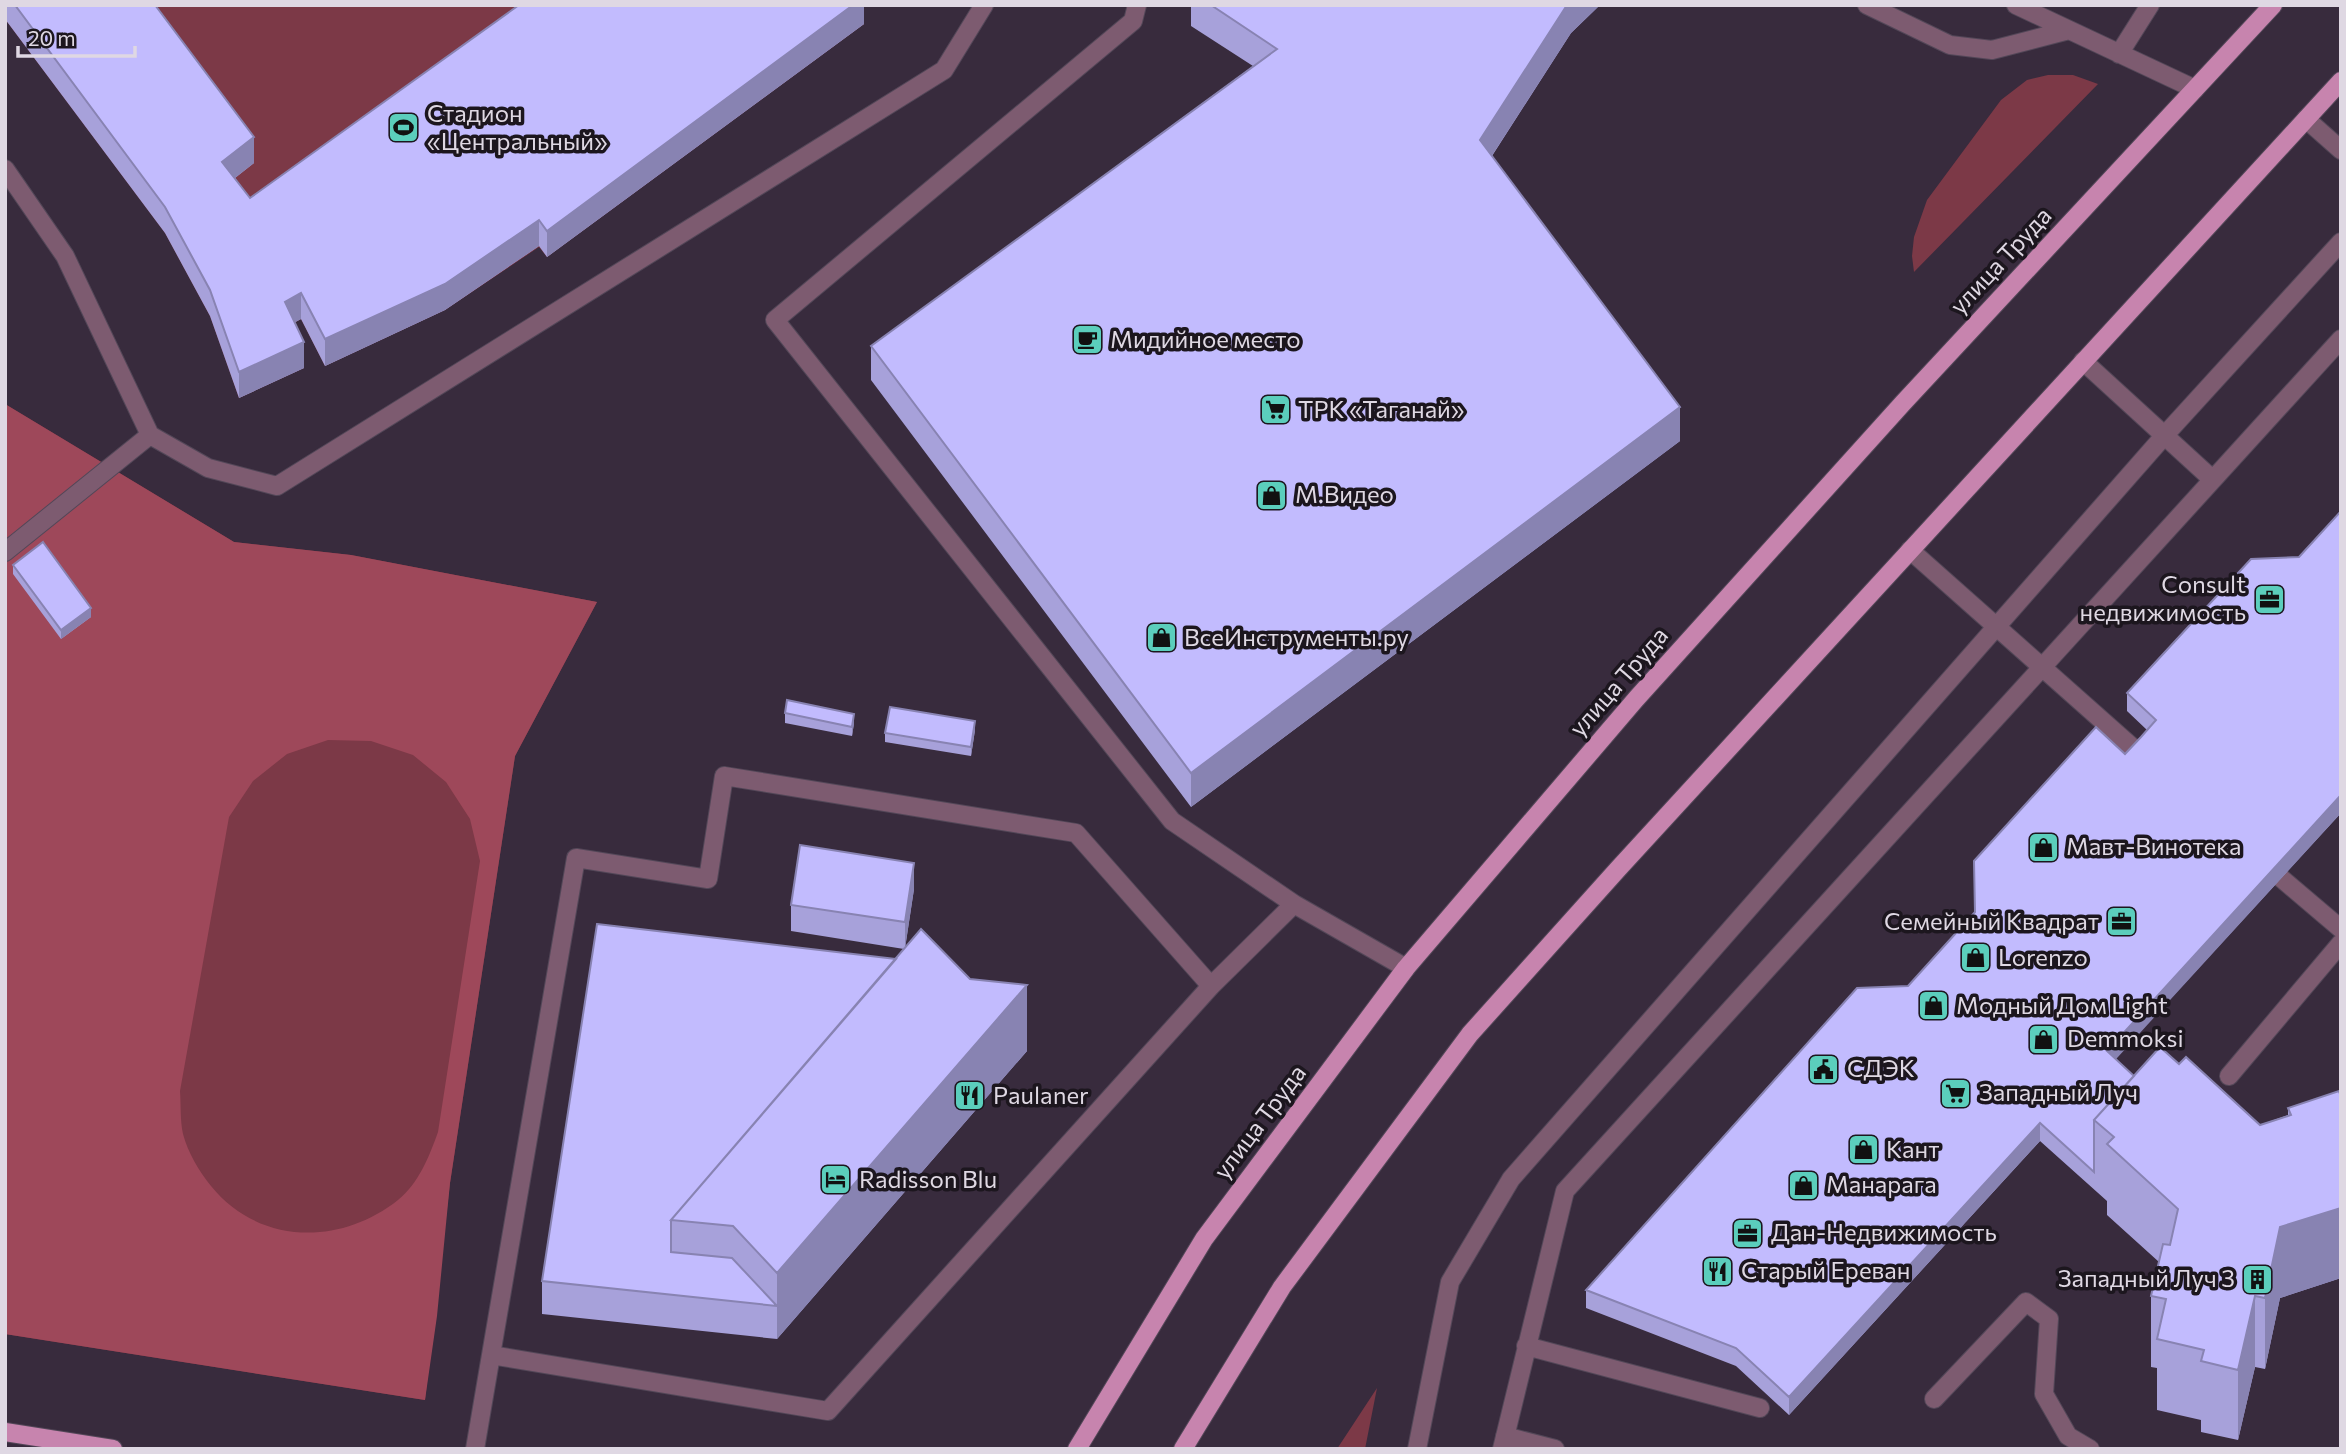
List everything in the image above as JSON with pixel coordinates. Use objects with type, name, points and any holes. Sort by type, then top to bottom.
[{"type":"main road","name":"улица Труда","points":[[1077,1449],[1204,1239],[1406,968],[1636,699],[1903,403],[2273,5]]},
{"type":"main road","points":[[1184,1449],[1282,1287],[1470,1034],[2341,81]]},
{"type":"main road","points":[[5,1432],[113,1449]]},
{"type":"lane","points":[[5,169],[65,256],[150,435],[208,468],[277,486],[944,70],[984,5]]},
{"type":"lane","points":[[1137,5],[1133,21],[775,320],[1172,821],[1294,904],[1406,968]]},
{"type":"lane","points":[[1867,5],[1950,45],[1992,50],[2069,30]]},
{"type":"lane","points":[[2016,5],[2195,89]]},
{"type":"lane","points":[[2119,54],[2150,5]]},
{"type":"lane","points":[[2306,119],[2341,150]]},
{"type":"lane","points":[[1417,1449],[1450,1282],[1511,1179],[2164,436],[2341,242]]},
{"type":"lane","points":[[1555,1449],[1503,1442],[1565,1191],[2341,339]]},
{"type":"lane","points":[[2083,361],[2213,479]]},
{"type":"lane","points":[[5,552],[150,435]]},
{"type":"lane","points":[[1910,550],[2141,755]]},
{"type":"lane","points":[[475,1449],[576,858],[708,880],[724,776],[1076,833],[1211,986]]},
{"type":"lane","points":[[2281,878],[2341,929]]},
{"type":"lane","points":[[491,1355],[828,1411],[1211,986],[1294,904]]},
{"type":"lane","points":[[2229,1076],[2341,943]]},
{"type":"lane","points":[[1934,1399],[2026,1302],[2049,1319],[2044,1394],[2068,1436],[2090,1449]]},
{"type":"lane","points":[[1526,1346],[1760,1408]]},
{"type":"shaded area","name":"Стадион «Центральный»","points":[[5,5],[862,5],[856,11],[864,24],[547,257],[539,247],[445,310],[325,366],[301,319],[285,328],[304,368],[239,398],[210,316],[165,233],[5,19]]},
{"type":"shaded area","points":[[2048,75],[2073,75],[2098,84],[1914,272],[1914,237],[1927,200],[2001,100],[2027,80]]},
{"type":"shaded area","points":[[5,404],[234,542],[351,555],[597,602],[515,756],[450,1183],[425,1400],[5,1334]]},
{"type":"shaded area","points":[[5,404],[234,542],[351,555],[597,602],[515,756],[450,1183],[437,1316],[425,1400],[5,1334]],"holes":[[[328,740],[371,741],[413,755],[446,782],[470,819],[480,861],[438,1132],[427,1160],[412,1186],[398,1200],[375,1215],[351,1226],[326,1231],[301,1232],[276,1228],[252,1220],[230,1205],[211,1186],[191,1155],[181,1123],[180,1091],[229,817],[253,781],[287,754]]]},
{"type":"shaded area","points":[[1377,1388],[1365,1449],[1337,1449]]},
{"type":"building","name":"Стадион «Центральный»","points":[[15,5],[155,5],[254,137],[222,162],[250,198],[519,5],[853,5],[547,231],[539,220],[445,284],[325,339],[301,293],[285,302],[304,342],[239,372],[210,290],[165,207]]},
{"type":"building","name":"ТРК «Таганай»","points":[[1211,5],[1567,5],[1480,140],[1680,407],[1191,773],[871,346],[1277,49]]},
{"type":"building","name":"Западный Луч","points":[[2341,511],[2341,795],[2107,1051],[2134,1076],[2094,1120],[2094,1172],[2040,1123],[1789,1397],[1736,1348],[1586,1290],[1857,988],[1908,986],[1975,912],[1974,861],[2096,727],[2125,754],[2141,737],[2156,720],[2127,693],[2251,559],[2299,557]]},
{"type":"building","points":[[43,542],[91,608],[61,630],[13,565]]},
{"type":"building","points":[[787,700],[854,714],[852,727],[785,713]]},
{"type":"building","points":[[890,707],[975,721],[971,747],[885,733]]},
{"type":"building","points":[[800,845],[914,863],[905,922],[791,905]]},
{"type":"building","points":[[597,924],[896,959],[671,1220],[671,1252],[732,1258],[777,1306],[542,1281]]},
{"type":"building","points":[[921,929],[970,979],[1027,985],[777,1273],[733,1226],[671,1220]]},
{"type":"building","points":[[2160,1047],[2179,1064],[2186,1057],[2260,1125],[2291,1115],[2288,1108],[2339,1091],[2341,1097],[2341,1208],[2280,1227],[2265,1298],[2255,1296],[2238,1370],[2201,1361],[2204,1350],[2157,1339],[2166,1299],[2151,1296],[2163,1244],[2170,1245],[2178,1209],[2107,1144],[2114,1137],[2094,1120]]},
{"type":"place","name":"Стадион «Центральный»","points":[[404,128]]},
{"type":"place","name":"Мидийное место","points":[[1087,340]]},
{"type":"place","name":"ТРК «Таганай»","points":[[1275,410]]},
{"type":"place","name":"М.Видео","points":[[1272,495]]},
{"type":"place","name":"Consult недвижимость","points":[[2269,599]]},
{"type":"place","name":"ВсеИнструменты.ру","points":[[1161,638]]},
{"type":"place","name":"Мавт-Винотека","points":[[2043,847]]},
{"type":"place","name":"Семейный Квадрат","points":[[2122,922]]},
{"type":"place","name":"Lorenzo","points":[[1975,958]]},
{"type":"place","name":"Модный Дом Light","points":[[1933,1006]]},
{"type":"place","name":"Demmoksi","points":[[2044,1039]]},
{"type":"place","name":"СДЭК","points":[[1824,1069]]},
{"type":"place","name":"Западный Луч","points":[[1956,1093]]},
{"type":"place","name":"Paulaner","points":[[970,1096]]},
{"type":"place","name":"Кант","points":[[1863,1150]]},
{"type":"place","name":"Radisson Blu","points":[[836,1180]]},
{"type":"place","name":"Манарага","points":[[1803,1185]]},
{"type":"place","name":"Дан-Недвижимость","points":[[1748,1233]]},
{"type":"place","name":"Старый Ереван","points":[[1718,1271]]},
{"type":"place","name":"Западный Луч 3","points":[[2258,1279]]}]
